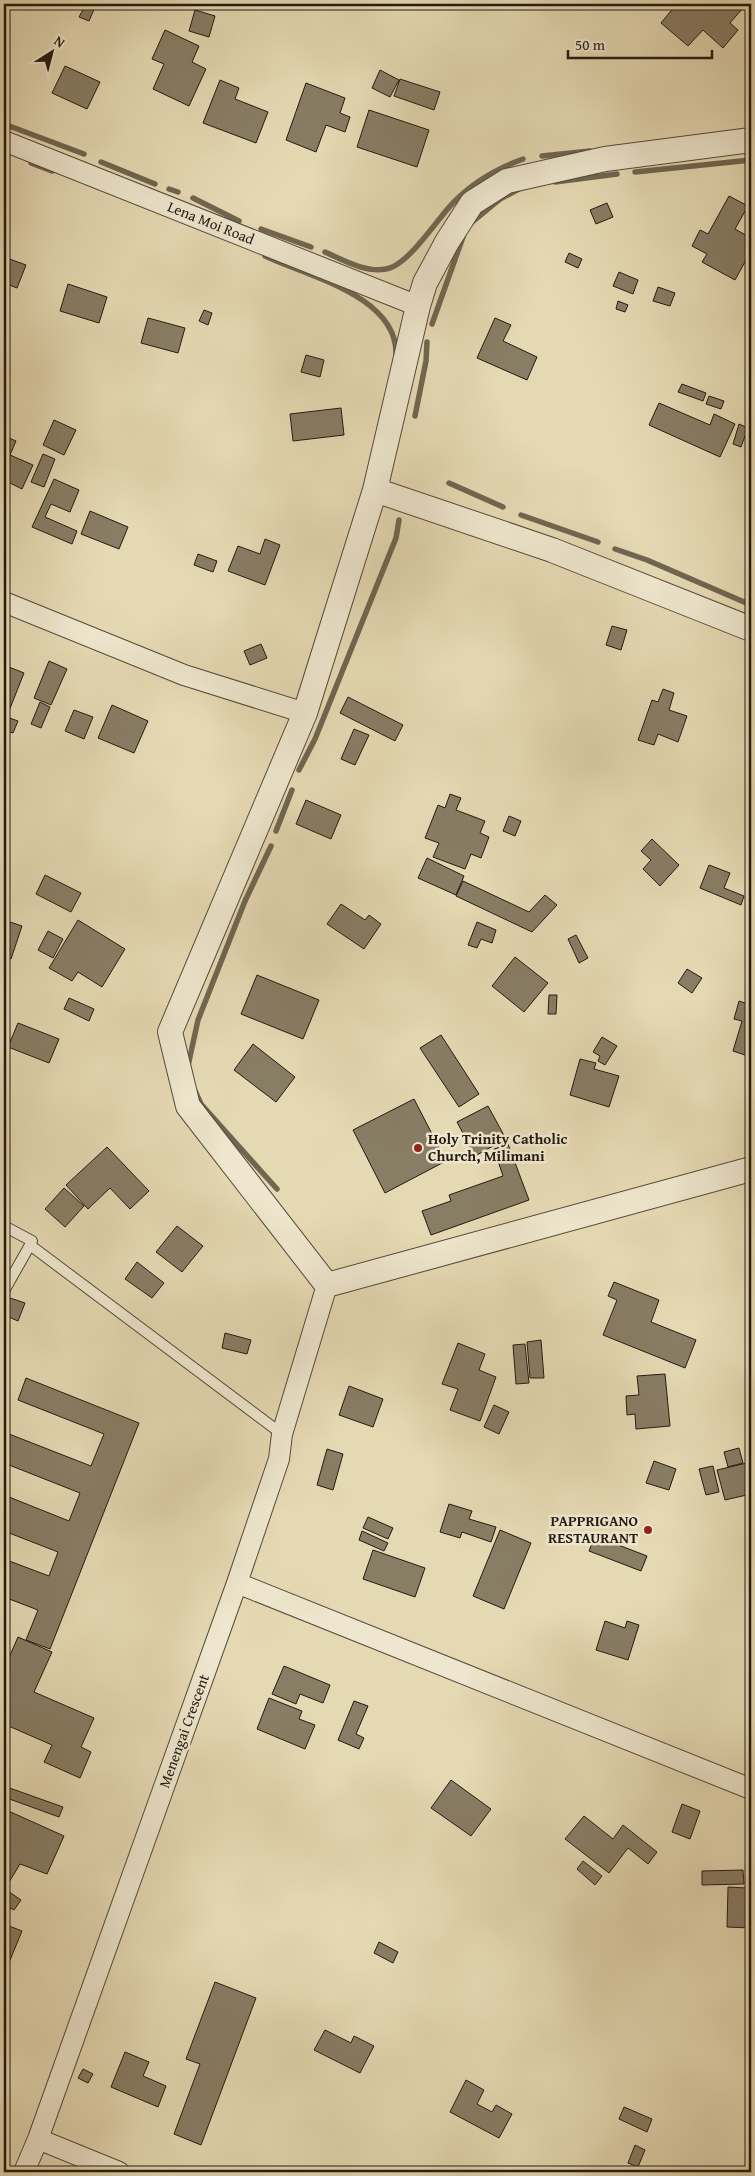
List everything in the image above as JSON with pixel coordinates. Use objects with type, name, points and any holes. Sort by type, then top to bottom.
[{"type":"street","points":[[751,140],[605,159],[508,181],[472,204],[447,242],[426,283],[418,306],[374,490],[304,713],[170,1032],[188,1106],[327,1285],[751,1169]]},
{"type":"street","name":"Lena Moi Road","points":[[4,141],[418,306]]},
{"type":"street","points":[[374,490],[552,550],[751,629]]},
{"type":"street","points":[[4,602],[184,675],[304,713]]},
{"type":"street","name":"Menengai Crescent","points":[[24,2172],[38,2139],[237,1584],[279,1459],[282,1434],[327,1285]]},
{"type":"street","points":[[237,1584],[751,1789]]},
{"type":"street","points":[[38,2139],[119,2172]]},
{"type":"lane","points":[[4,1226],[32,1241],[4,1291]]},
{"type":"lane","points":[[30,1245],[282,1434]]},
{"type":"building","points":[[86,4],[95,7],[89,21],[79,17]]},
{"type":"building","points":[[673,4],[739,4],[743,8],[730,23],[738,30],[723,48],[703,30],[688,46],[661,23],[675,6]]},
{"type":"building","points":[[195,10],[215,16],[209,37],[189,31]]},
{"type":"building","points":[[165,30],[199,46],[192,62],[206,69],[189,106],[153,89],[164,64],[152,59]]},
{"type":"building","points":[[65,66],[100,82],[87,109],[52,93]]},
{"type":"building","points":[[380,70],[399,80],[390,97],[372,88]]},
{"type":"building","points":[[400,79],[440,92],[434,110],[394,96]]},
{"type":"building","points":[[220,80],[239,88],[235,99],[268,112],[256,143],[203,123]]},
{"type":"building","points":[[306,83],[345,98],[340,113],[350,117],[345,132],[326,125],[316,152],[286,140]]},
{"type":"building","points":[[369,110],[429,130],[417,167],[357,147]]},
{"type":"building","points":[[729,196],[748,206],[735,229],[751,238],[751,251],[735,280],[702,262],[707,254],[692,246],[700,230],[708,234]]},
{"type":"building","points":[[607,203],[613,217],[596,224],[590,210]]},
{"type":"building","points":[[569,253],[582,259],[578,268],[565,262]]},
{"type":"building","points":[[4,257],[26,265],[17,288],[4,283]]},
{"type":"building","points":[[619,272],[638,280],[633,294],[613,286]]},
{"type":"building","points":[[68,284],[107,297],[99,323],[60,311]]},
{"type":"building","points":[[658,287],[675,293],[670,306],[653,301]]},
{"type":"building","points":[[618,301],[628,305],[625,312],[616,309]]},
{"type":"building","points":[[204,310],[212,313],[208,325],[199,321]]},
{"type":"building","points":[[148,318],[185,328],[178,353],[141,343]]},
{"type":"building","points":[[495,318],[511,325],[503,341],[537,357],[527,380],[477,358]]},
{"type":"building","points":[[306,355],[324,360],[320,377],[301,372]]},
{"type":"building","points":[[682,384],[706,393],[703,401],[678,392]]},
{"type":"building","points":[[709,396],[724,401],[721,409],[706,404]]},
{"type":"building","points":[[659,403],[710,425],[714,414],[735,424],[720,457],[649,425]]},
{"type":"building","points":[[341,408],[344,435],[293,441],[290,414]]},
{"type":"building","points":[[54,420],[76,430],[64,455],[43,445]]},
{"type":"building","points":[[739,424],[748,428],[741,447],[733,444]]},
{"type":"building","points":[[4,436],[16,441],[10,455],[33,465],[22,489],[4,480]]},
{"type":"building","points":[[43,454],[55,459],[44,487],[31,482]]},
{"type":"building","points":[[54,479],[79,490],[70,512],[51,504],[45,517],[77,531],[72,544],[32,527]]},
{"type":"building","points":[[90,511],[128,527],[119,549],[81,534]]},
{"type":"building","points":[[265,539],[280,545],[265,585],[228,571],[238,546],[260,554]]},
{"type":"building","points":[[198,554],[217,561],[213,572],[194,565]]},
{"type":"building","points":[[612,626],[627,630],[621,650],[606,645]]},
{"type":"building","points":[[261,644],[267,658],[250,665],[244,651]]},
{"type":"building","points":[[49,661],[67,669],[51,705],[34,698]]},
{"type":"building","points":[[4,665],[24,673],[7,716],[4,715]]},
{"type":"building","points":[[663,689],[674,693],[669,710],[687,716],[678,742],[658,734],[654,745],[638,740],[652,700],[658,702]]},
{"type":"building","points":[[348,697],[403,725],[395,741],[340,713]]},
{"type":"building","points":[[40,702],[50,707],[41,728],[31,724]]},
{"type":"building","points":[[112,705],[148,721],[134,753],[98,738]]},
{"type":"building","points":[[74,710],[93,717],[84,739],[65,731]]},
{"type":"building","points":[[4,716],[18,721],[13,733],[4,730]]},
{"type":"building","points":[[354,729],[369,735],[355,765],[341,759]]},
{"type":"building","points":[[450,794],[461,798],[456,810],[485,821],[480,833],[489,837],[481,858],[471,854],[465,869],[433,857],[439,843],[425,838],[438,805],[445,808]]},
{"type":"building","points":[[306,800],[341,815],[331,839],[296,824]]},
{"type":"building","points":[[509,816],[521,821],[515,836],[503,831]]},
{"type":"building","points":[[652,839],[679,865],[660,886],[643,869],[651,860],[641,851]]},
{"type":"building","points":[[427,858],[464,876],[456,895],[418,878]]},
{"type":"building","points":[[709,865],[730,873],[724,888],[744,896],[741,905],[700,888]]},
{"type":"building","points":[[45,875],[81,893],[71,912],[36,894]]},
{"type":"building","points":[[463,881],[529,912],[545,895],[557,905],[532,932],[456,896]]},
{"type":"building","points":[[341,904],[365,920],[369,915],[381,924],[364,949],[327,924]]},
{"type":"building","points":[[4,920],[22,926],[11,959],[4,956]]},
{"type":"building","points":[[78,920],[125,949],[102,987],[78,972],[72,981],[49,968]]},
{"type":"building","points":[[477,922],[496,930],[492,943],[481,939],[477,948],[468,945]]},
{"type":"building","points":[[48,931],[63,939],[53,958],[38,950]]},
{"type":"building","points":[[576,935],[588,958],[579,963],[568,939]]},
{"type":"building","points":[[515,957],[548,983],[524,1012],[492,986]]},
{"type":"building","points":[[687,969],[702,978],[692,993],[678,983]]},
{"type":"building","points":[[257,975],[319,1000],[303,1039],[241,1014]]},
{"type":"building","points":[[549,995],[557,995],[556,1014],[548,1014]]},
{"type":"building","points":[[69,998],[94,1009],[89,1021],[64,1009]]},
{"type":"building","points":[[739,1001],[751,1005],[751,1057],[733,1051],[742,1021],[734,1019]]},
{"type":"building","points":[[18,1023],[59,1039],[49,1063],[8,1047]]},
{"type":"building","points":[[441,1035],[479,1094],[459,1107],[420,1048]]},
{"type":"building","points":[[602,1037],[617,1046],[605,1065],[598,1061],[600,1056],[593,1052]]},
{"type":"building","points":[[253,1044],[295,1077],[276,1102],[234,1070]]},
{"type":"building","points":[[580,1059],[596,1063],[594,1069],[619,1076],[609,1107],[570,1095]]},
{"type":"building","points":[[414,1099],[446,1161],[385,1193],[353,1130]]},
{"type":"building","points":[[488,1106],[506,1139],[475,1156],[457,1122]]},
{"type":"building","points":[[508,1144],[529,1200],[431,1235],[422,1211],[451,1201],[449,1195],[503,1176],[494,1149]]},
{"type":"building","points":[[107,1147],[149,1191],[130,1209],[110,1188],[88,1209],[66,1185]]},
{"type":"building","points":[[64,1188],[84,1206],[65,1227],[45,1209]]},
{"type":"building","points":[[177,1226],[203,1246],[182,1272],[156,1252]]},
{"type":"building","points":[[137,1262],[164,1283],[152,1298],[125,1279]]},
{"type":"building","points":[[614,1282],[659,1300],[651,1322],[696,1340],[685,1368],[603,1335],[617,1300],[608,1296]]},
{"type":"building","points":[[4,1296],[25,1303],[18,1321],[4,1315]]},
{"type":"building","points":[[225,1333],[251,1340],[247,1354],[222,1348]]},
{"type":"building","points":[[541,1340],[544,1378],[530,1378],[527,1342]]},
{"type":"building","points":[[458,1343],[485,1354],[479,1370],[496,1377],[480,1421],[450,1410],[458,1389],[442,1384]]},
{"type":"building","points":[[525,1344],[529,1383],[516,1384],[513,1345]]},
{"type":"building","points":[[665,1374],[670,1426],[636,1429],[635,1414],[627,1415],[626,1396],[639,1395],[637,1376]]},
{"type":"building","points":[[26,1378],[139,1423],[50,1649],[26,1640],[38,1610],[4,1597],[4,1559],[49,1576],[58,1552],[4,1531],[4,1495],[69,1521],[80,1493],[4,1463],[4,1448],[9,1434],[91,1466],[104,1434],[18,1400]]},
{"type":"building","points":[[349,1386],[383,1399],[373,1427],[339,1415]]},
{"type":"building","points":[[494,1405],[509,1412],[499,1434],[484,1427]]},
{"type":"building","points":[[739,1448],[743,1463],[728,1467],[724,1452]]},
{"type":"building","points":[[327,1449],[343,1454],[333,1490],[317,1485]]},
{"type":"building","points":[[654,1461],[676,1469],[669,1490],[646,1483]]},
{"type":"building","points":[[751,1462],[751,1494],[725,1500],[717,1470]]},
{"type":"building","points":[[713,1466],[719,1492],[706,1495],[699,1469]]},
{"type":"building","points":[[449,1504],[472,1511],[469,1519],[496,1527],[491,1542],[462,1532],[460,1538],[440,1532]]},
{"type":"building","points":[[368,1517],[393,1528],[388,1539],[363,1528]]},
{"type":"building","points":[[500,1530],[531,1543],[504,1609],[473,1596]]},
{"type":"building","points":[[362,1531],[388,1543],[384,1551],[359,1540]]},
{"type":"building","points":[[595,1536],[647,1556],[641,1571],[589,1551]]},
{"type":"building","points":[[373,1550],[425,1568],[415,1597],[363,1579]]},
{"type":"building","points":[[605,1621],[625,1628],[627,1621],[639,1625],[628,1660],[596,1650]]},
{"type":"building","points":[[4,1633],[10,1635],[4,1653]]},
{"type":"building","points":[[18,1637],[52,1652],[34,1692],[94,1718],[81,1747],[91,1752],[80,1778],[44,1762],[52,1745],[4,1724],[4,1669]]},
{"type":"building","points":[[284,1666],[330,1685],[323,1703],[300,1694],[296,1704],[272,1694]]},
{"type":"building","points":[[269,1698],[302,1711],[299,1719],[315,1725],[305,1749],[257,1729]]},
{"type":"building","points":[[354,1701],[368,1706],[356,1734],[364,1738],[359,1749],[338,1740]]},
{"type":"building","points":[[751,1701],[751,1716],[747,1714]]},
{"type":"building","points":[[451,1780],[491,1809],[471,1836],[431,1808]]},
{"type":"building","points":[[4,1786],[63,1807],[59,1817],[4,1797]]},
{"type":"building","points":[[682,1804],[700,1811],[690,1839],[672,1832]]},
{"type":"building","points":[[4,1809],[64,1836],[47,1874],[20,1864],[5,1889],[21,1900],[14,1910],[4,1905]]},
{"type":"building","points":[[584,1816],[613,1839],[623,1825],[657,1852],[648,1864],[628,1848],[609,1873],[565,1839]]},
{"type":"building","points":[[583,1861],[602,1876],[595,1885],[577,1869]]},
{"type":"building","points":[[743,1870],[744,1884],[702,1885],[702,1871]]},
{"type":"building","points":[[728,1887],[747,1888],[746,1896],[751,1896],[751,1928],[727,1927]]},
{"type":"building","points":[[4,1924],[22,1931],[8,1965],[4,1964]]},
{"type":"building","points":[[379,1942],[398,1952],[393,1963],[374,1953]]},
{"type":"building","points":[[215,1982],[256,1998],[201,2145],[174,2134],[200,2064],[186,2059]]},
{"type":"building","points":[[325,2030],[351,2043],[354,2036],[374,2046],[360,2073],[314,2050]]},
{"type":"building","points":[[125,2052],[149,2062],[143,2076],[166,2086],[158,2107],[111,2087]]},
{"type":"building","points":[[83,2069],[93,2074],[88,2083],[78,2078]]},
{"type":"building","points":[[466,2080],[484,2090],[477,2104],[492,2112],[496,2105],[512,2114],[499,2138],[450,2112]]},
{"type":"building","points":[[624,2107],[652,2119],[647,2132],[619,2119]]},
{"type":"building","points":[[635,2145],[645,2150],[638,2167],[628,2163]]},
{"type":"waterway","points":[[4,124],[84,154]]},
{"type":"waterway","points":[[542,156],[590,151]]},
{"type":"waterway","points":[[325,252],[355,265],[371,269],[378,270],[395,266],[413,251],[446,210],[461,195],[477,182],[494,172],[523,159]]},
{"type":"waterway","points":[[635,172],[751,160]]},
{"type":"waterway","points":[[101,162],[155,184]]},
{"type":"waterway","points":[[31,163],[52,171]]},
{"type":"waterway","points":[[555,182],[617,174]]},
{"type":"waterway","points":[[169,189],[178,192]]},
{"type":"waterway","points":[[472,222],[500,199],[519,189]]},
{"type":"waterway","points":[[193,198],[239,221]]},
{"type":"waterway","points":[[261,229],[311,247]]},
{"type":"waterway","points":[[432,324],[463,237]]},
{"type":"waterway","points":[[265,256],[347,291],[366,303],[382,317],[392,334],[396,354]]},
{"type":"waterway","points":[[415,416],[426,361],[427,342]]},
{"type":"waterway","points":[[449,483],[503,507]]},
{"type":"waterway","points":[[521,515],[598,542]]},
{"type":"waterway","points":[[299,770],[315,739],[396,538],[399,520]]},
{"type":"waterway","points":[[615,549],[647,560],[751,605]]},
{"type":"waterway","points":[[276,831],[292,790]]},
{"type":"waterway","points":[[188,1066],[198,1020],[245,901],[271,846]]},
{"type":"waterway","points":[[195,1091],[201,1104],[277,1189]]},
{"type":"place","name":"Holy Trinity Catholic Church, Milimani","points":[[418,1148]]},
{"type":"place","name":"PAPPRIGANO RESTAURANT","points":[[648,1530]]}]
